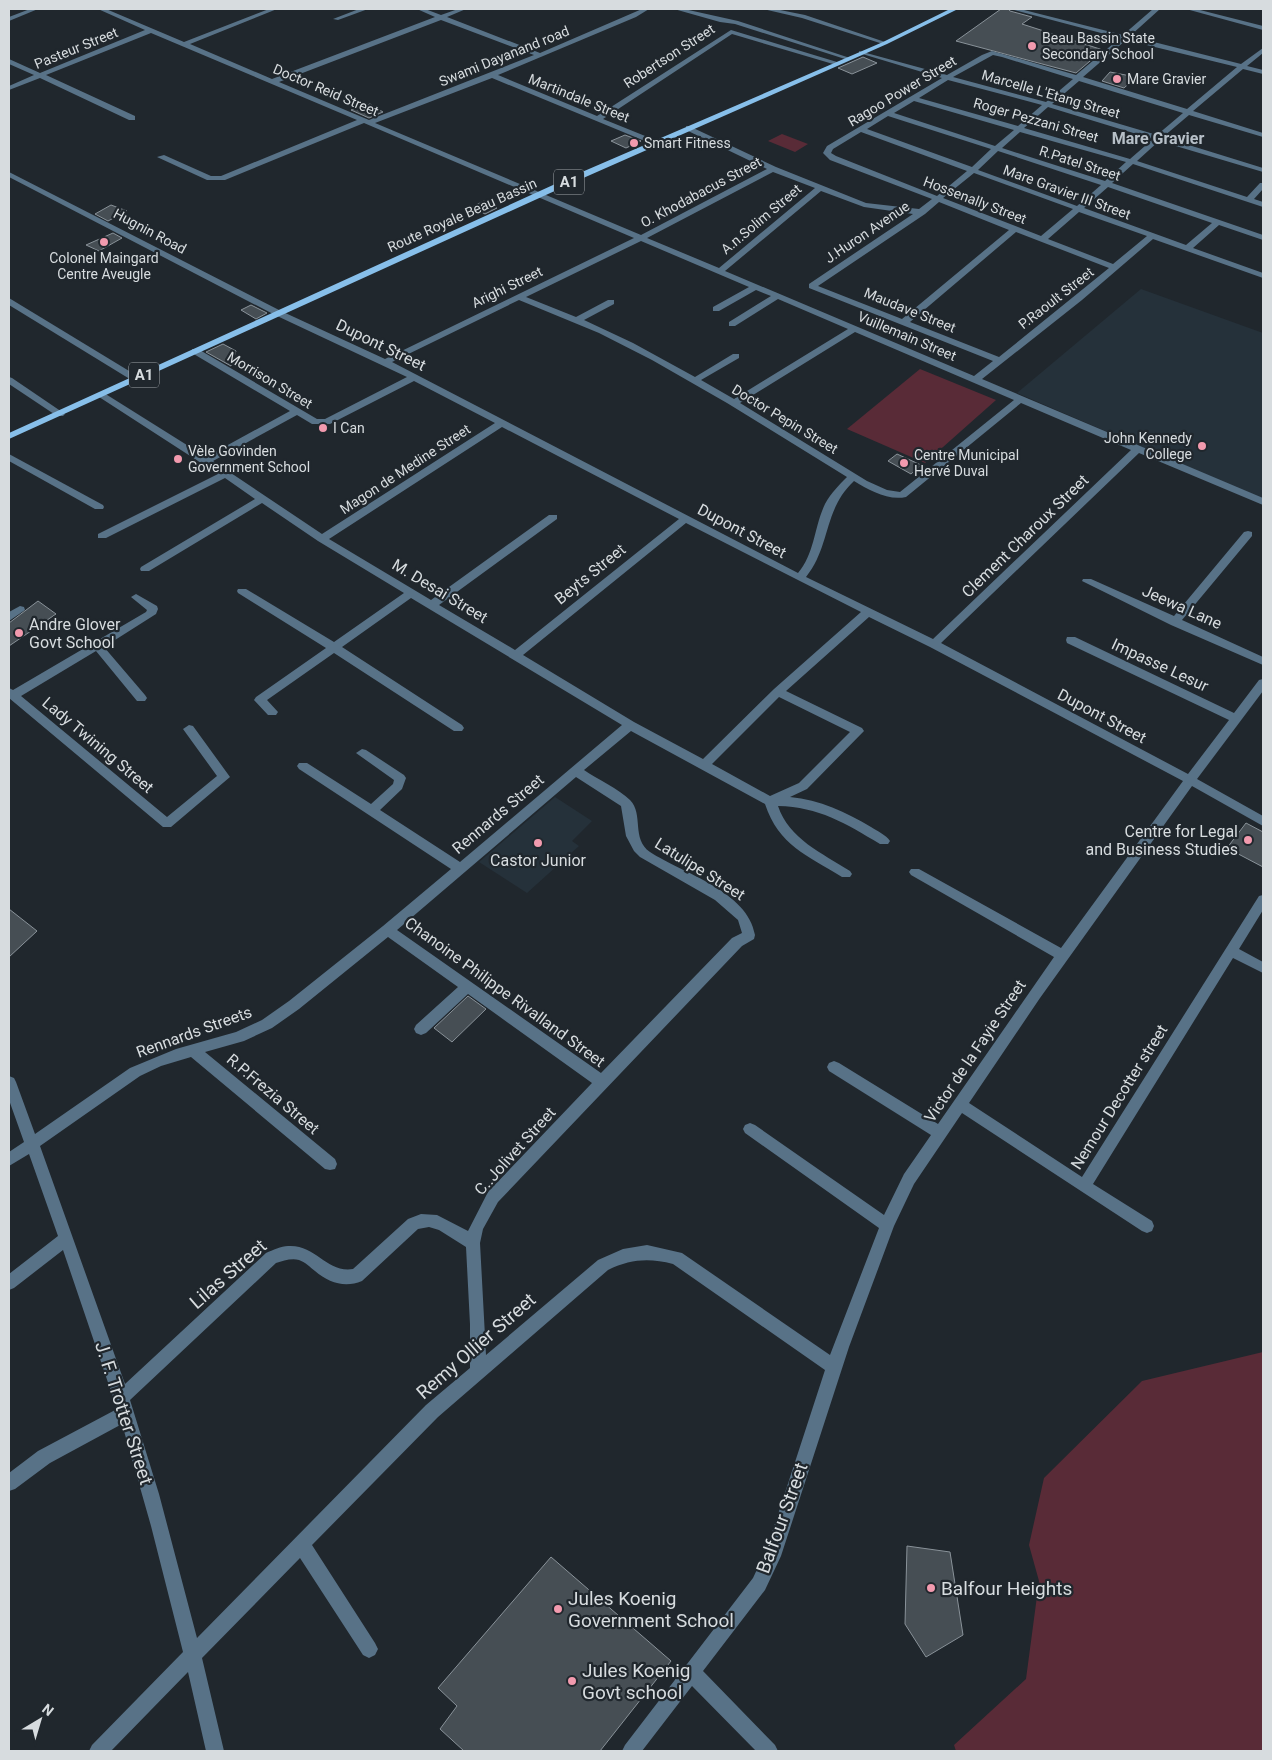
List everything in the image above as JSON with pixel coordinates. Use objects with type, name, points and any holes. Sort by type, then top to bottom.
[{"type":"main road","name":"Route Royale Beau Bassin","points":[[9,436],[540,195],[658,144],[689,128],[835,63],[885,43],[955,9]]},
{"type":"street","points":[[9,19],[35,9]]},
{"type":"street","name":"Doctor Reid Street","points":[[101,9],[540,195]]},
{"type":"street","points":[[246,9],[260,14]]},
{"type":"street","points":[[185,44],[274,9]]},
{"type":"street","points":[[336,19],[365,9]]},
{"type":"street","points":[[420,9],[540,55]]},
{"type":"street","points":[[274,81],[463,9]]},
{"type":"street","name":"Swami Dayanand road","points":[[161,157],[210,178],[222,178],[367,121],[492,75],[634,16],[646,9]]},
{"type":"street","points":[[677,9],[755,27],[848,58]]},
{"type":"street","points":[[766,9],[803,16],[885,43]]},
{"type":"street","points":[[1013,9],[1263,72]]},
{"type":"street","name":"J.Huron Avenue","points":[[812,286],[922,212],[974,171],[996,149],[1049,105],[1157,9]]},
{"type":"street","points":[[1189,9],[1263,28]]},
{"type":"street","name":"Pasteur Street","points":[[9,88],[152,30]]},
{"type":"street","name":"Robertson Street","points":[[597,119],[731,32],[835,63]]},
{"type":"street","points":[[1043,239],[1108,184],[1130,161],[1263,50]]},
{"type":"street","name":"Marcelle L'Etang Street","points":[[861,52],[1049,105],[1263,170]]},
{"type":"street","name":"Marcelle L'Etang Street","points":[[992,53],[1190,111],[1263,135]]},
{"type":"street","name":"Ragoo Power Street","points":[[827,153],[830,148],[992,53]]},
{"type":"street","points":[[9,61],[132,118]]},
{"type":"street","name":"Martindale Street","points":[[492,75],[658,144]]},
{"type":"street","name":"Roger Pezzani Street","points":[[915,99],[1130,161],[1263,204]]},
{"type":"street","name":"R.Patel Street","points":[[889,114],[1108,184],[1263,238]]},
{"type":"street","points":[[689,128],[773,169],[820,188],[879,208],[922,212]]},
{"type":"street","name":"Mare Gravier III Street","points":[[862,130],[1263,276]]},
{"type":"street","name":"Hossenally Street","points":[[827,153],[833,158],[1115,268]]},
{"type":"street","name":"O. Khodabacus Street","points":[[641,238],[773,169]]},
{"type":"street","name":"Hugnin Road","points":[[9,174],[278,313]]},
{"type":"street","points":[[1248,200],[1263,185]]},
{"type":"street","name":"A.n.Solim Street","points":[[719,272],[820,188]]},
{"type":"street","name":"Vuillemain Street","points":[[540,195],[1263,502]]},
{"type":"street","points":[[1186,248],[1218,222]]},
{"type":"street","points":[[904,322],[1016,228]]},
{"type":"street","name":"P.Raoult Street","points":[[975,380],[1152,236]]},
{"type":"street","name":"Arighi Street","points":[[385,362],[641,238]]},
{"type":"street","name":"Maudave Street","points":[[812,286],[998,360]]},
{"type":"street","points":[[716,309],[755,287]]},
{"type":"street","points":[[732,324],[778,296]]},
{"type":"street","name":"Doctor Pepin Street","points":[[518,297],[629,344],[734,403],[884,493],[902,495],[1020,399]]},
{"type":"street","points":[[9,301],[136,379]]},
{"type":"street","points":[[576,321],[611,302]]},
{"type":"street","name":"Dupont Street","points":[[278,313],[385,362],[800,578],[934,644],[1190,780]]},
{"type":"street","points":[[734,403],[854,329]]},
{"type":"street","name":"Morrison Street","points":[[195,351],[315,422],[327,422],[414,377]]},
{"type":"street","points":[[694,381],[736,356]]},
{"type":"street","points":[[9,380],[60,414]]},
{"type":"street","name":"M. Desai Street","points":[[101,395],[206,461],[322,539],[630,725],[705,764],[770,801]]},
{"type":"street","points":[[206,461],[297,411]]},
{"type":"street","name":"Magon de Medine Street","points":[[322,539],[502,423]]},
{"type":"street","name":"Clement Charoux Street","points":[[934,644],[1137,449]]},
{"type":"street","points":[[9,457],[99,507]]},
{"type":"street","points":[[102,536],[225,474]]},
{"type":"street","points":[[800,578],[812,563],[830,505],[840,489],[854,476]]},
{"type":"street","points":[[145,570],[262,499]]},
{"type":"street","points":[[431,605],[553,517]]},
{"type":"street","name":"Beyts Street","points":[[515,656],[686,518]]},
{"type":"street","points":[[1175,622],[1248,534]]},
{"type":"street","name":"Jeewa Lane","points":[[1087,582],[1263,661]]},
{"type":"street","points":[[242,591],[335,648],[458,728]]},
{"type":"street","points":[[272,712],[260,700],[411,593]]},
{"type":"street","points":[[11,694],[151,614],[153,609],[136,597]]},
{"type":"street","points":[[9,617],[20,610]]},
{"type":"street","points":[[705,764],[778,692],[868,612]]},
{"type":"street","name":"Impasse Lesur","points":[[1070,640],[1236,719]]},
{"type":"street","points":[[97,646],[141,698]]},
{"type":"street","name":"Victor de la Fayie Street","points":[[834,1367],[887,1224],[909,1179],[1063,956],[1190,780],[1263,683]]},
{"type":"street","points":[[770,801],[803,786],[858,732],[778,692]]},
{"type":"street","name":"Lady Twining Street","points":[[11,694],[167,824],[224,777],[189,729]]},
{"type":"street","name":"Rennards Street","points":[[388,930],[630,725]]},
{"type":"street","points":[[362,753],[400,778],[398,786],[371,810]]},
{"type":"street","points":[[303,766],[459,868]]},
{"type":"street","name":"Latulipe Street","points":[[576,771],[626,803],[630,812],[632,838],[635,846],[644,854],[727,902],[741,915],[748,926],[749,935]]},
{"type":"street","points":[[1190,780],[1263,822]]},
{"type":"street","points":[[770,801],[790,800],[817,804],[843,816],[884,841]]},
{"type":"street","points":[[770,801],[776,819],[793,841],[846,874]]},
{"type":"street","points":[[915,872],[1063,956]]},
{"type":"street","name":"Nemour Decotter street","points":[[960,1104],[1084,1186],[1263,900]]},
{"type":"street","name":"Chanoine Philippe Rivalland Street","points":[[388,930],[602,1082]]},
{"type":"street","name":"Rennards Streets","points":[[9,1160],[135,1072],[156,1062],[239,1037],[267,1024],[294,1006],[388,930]]},
{"type":"street","name":"C..Jolivet Street","points":[[478,1372],[478,1324],[473,1243],[476,1228],[493,1197],[737,942],[749,935]]},
{"type":"street","points":[[1231,951],[1263,968]]},
{"type":"street","points":[[421,1029],[467,986]]},
{"type":"street","name":"R.P.Frezia Street","points":[[194,1050],[330,1164]]},
{"type":"street","points":[[834,1067],[940,1133]]},
{"type":"street","name":"J. F. Trotter Street","points":[[9,1082],[12,1099],[32,1144],[66,1239],[121,1398],[151,1493],[193,1654],[215,1751]]},
{"type":"street","points":[[750,1129],[887,1224]]},
{"type":"street","points":[[1084,1186],[1147,1226]]},
{"type":"street","name":"Lilas Street","points":[[121,1398],[271,1258],[282,1252],[304,1253],[330,1274],[339,1279],[348,1279],[357,1276],[413,1224],[421,1220],[439,1221],[473,1243]]},
{"type":"street","points":[[9,1283],[66,1239]]},
{"type":"street","name":"Remy Ollier Street","points":[[98,1751],[432,1411],[603,1265],[625,1254],[651,1251],[677,1258],[834,1367]]},
{"type":"street","name":"Balfour Street","points":[[631,1751],[759,1584],[775,1550],[834,1367]]},
{"type":"street","points":[[9,1483],[44,1458],[125,1414]]},
{"type":"street","points":[[301,1544],[369,1649]]},
{"type":"street","points":[[691,1672],[769,1751]]},
{"type":"shaded area","points":[[782,134],[808,144],[795,152],[768,141]]},
{"type":"shaded area","name":"John Kennedy College","points":[[1141,289],[1263,333],[1263,499],[1017,393]]},
{"type":"shaded area","points":[[920,369],[996,400],[925,463],[847,429]]},
{"type":"shaded area","name":"Castor Junior","points":[[555,797],[592,821],[572,841],[579,846],[527,893],[479,862]]},
{"type":"shaded area","points":[[1263,1352],[1263,1751],[956,1751],[954,1745],[1026,1679],[1039,1581],[1029,1545],[1044,1478],[1142,1381]]},
{"type":"building","name":"Beau Bassin State Secondary School","points":[[1001,9],[1008,9],[1032,17],[1022,24],[1103,50],[1076,73],[956,41]]},
{"type":"building","points":[[863,57],[877,63],[852,74],[838,68]]},
{"type":"building","name":"Mare Gravier","points":[[1110,72],[1136,77],[1124,88],[1102,81]]},
{"type":"building","points":[[370,104],[383,112],[369,118],[351,110]]},
{"type":"building","points":[[625,135],[641,141],[626,148],[611,141]]},
{"type":"building","points":[[484,201],[497,208],[485,214],[472,207]]},
{"type":"building","points":[[111,205],[127,211],[108,221],[95,214]]},
{"type":"building","name":"Colonel Maingard Centre Aveugle","points":[[113,233],[122,238],[99,251],[86,245]]},
{"type":"building","points":[[251,305],[267,313],[256,319],[241,310]]},
{"type":"building","points":[[223,344],[236,351],[231,366],[206,352]]},
{"type":"building","name":"Centre Municipal Hervé Duval","points":[[897,454],[921,465],[911,474],[888,461]]},
{"type":"building","name":"Andre Glover Govt School","points":[[38,601],[56,614],[9,646],[9,623]]},
{"type":"building","name":"Centre for Legal and Business Studies","points":[[1246,823],[1263,832],[1263,867],[1227,848]]},
{"type":"building","points":[[9,909],[37,931],[9,957]]},
{"type":"building","points":[[468,996],[486,1009],[452,1042],[434,1028]]},
{"type":"building","name":"Balfour Heights","points":[[907,1546],[950,1552],[963,1635],[926,1657],[905,1624]]},
{"type":"building","name":"Jules Koenig Government School","points":[[551,1557],[671,1661],[600,1751],[464,1751],[440,1729],[457,1706],[438,1688]]},
{"type":"place","name":"Beau Bassin State Secondary School","points":[[1032,46]]},
{"type":"place","name":"Mare Gravier","points":[[1117,79]]},
{"type":"place","name":"Smart Fitness","points":[[634,143]]},
{"type":"place","name":"Colonel Maingard Centre Aveugle","points":[[104,242]]},
{"type":"place","name":"I Can","points":[[323,428]]},
{"type":"place","name":"John Kennedy College","points":[[1202,446]]},
{"type":"place","name":"Vèle Govinden Government School","points":[[178,459]]},
{"type":"place","name":"Centre Municipal Hervé Duval","points":[[904,463]]},
{"type":"place","name":"Andre Glover Govt School","points":[[19,633]]},
{"type":"place","name":"Centre for Legal and Business Studies","points":[[1248,840]]},
{"type":"place","name":"Castor Junior","points":[[538,843]]},
{"type":"place","name":"Balfour Heights","points":[[931,1588]]},
{"type":"place","name":"Jules Koenig Government School","points":[[558,1609]]},
{"type":"place","name":"Jules Koenig Govt school","points":[[572,1681]]},
{"type":"district","name":"Mare Gravier","points":[[1158,138]]}]
